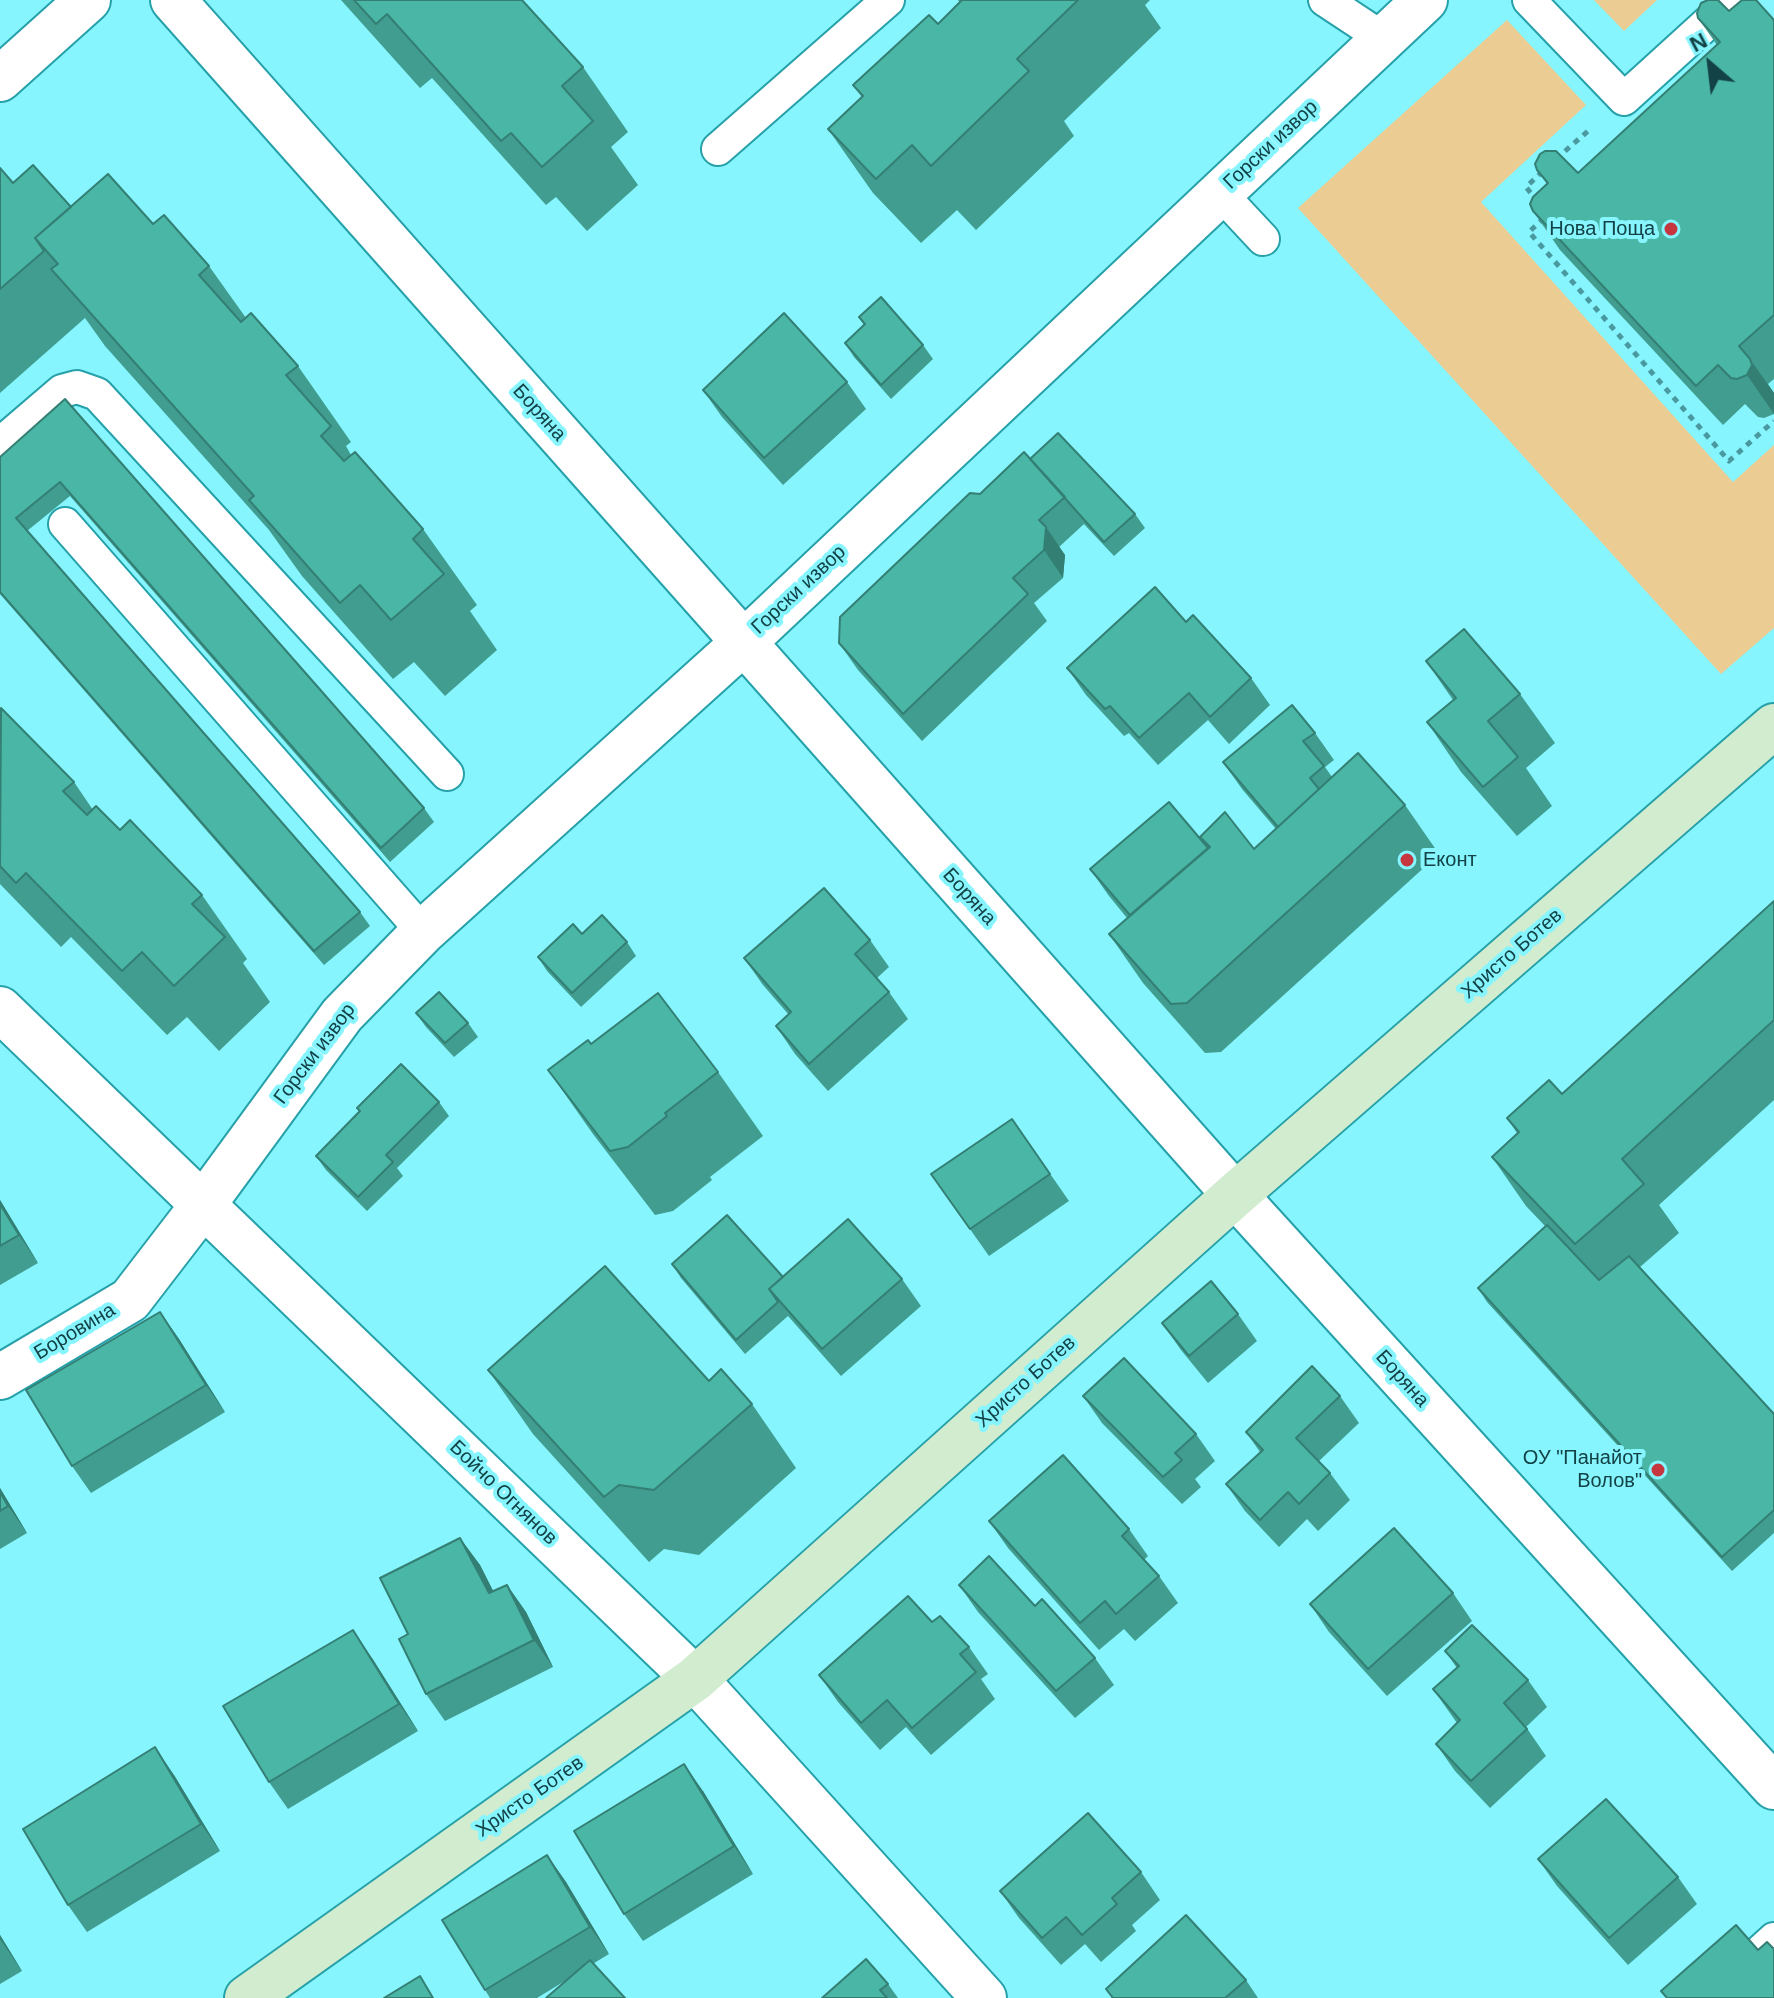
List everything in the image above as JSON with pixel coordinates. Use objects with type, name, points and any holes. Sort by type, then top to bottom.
[{"type":"street","points":[[0,79],[88,0]]},
{"type":"street","name":"Боряна","points":[[173,0],[1235,1195],[1774,1787]]},
{"type":"street","name":"Горски извор","points":[[203,1205],[342,1015],[423,932],[743,643],[1425,0]]},
{"type":"street","name":"Христо Ботев","points":[[247,1998],[695,1679],[1235,1195],[1774,726]]},
{"type":"street","name":"Бойчо Огнянов","points":[[0,1009],[695,1679],[984,1998]]},
{"type":"street","name":"Боровина","points":[[0,1377],[130,1300],[203,1205]]},
{"type":"lane","points":[[718,149],[888,0]]},
{"type":"lane","points":[[1325,0],[1384,39]]},
{"type":"lane","points":[[1529,0],[1624,99],[1733,0]]},
{"type":"lane","points":[[1220,193],[1263,239]]},
{"type":"lane","points":[[0,444],[62,391],[77,387],[97,394],[447,774]]},
{"type":"lane","points":[[65,524],[423,932]]},
{"type":"lane","points":[[1726,1998],[1742,1968],[1774,1939]]},
{"type":"path","points":[[1541,205],[1526,187],[1624,99]]},
{"type":"path","points":[[1548,215],[1529,232],[1729,461],[1774,421]]},
{"type":"shaded area","points":[[1594,0],[1657,0],[1624,31]]},
{"type":"shaded area","points":[[1507,20],[1586,105],[1481,202],[1733,482],[1774,445],[1774,628],[1721,674],[1298,208]]},
{"type":"building","points":[[354,0],[522,0],[583,67],[562,86],[593,121],[542,167],[511,133],[501,141],[387,14],[376,24]]},
{"type":"building","points":[[962,0],[1078,0],[1017,59],[1029,71],[931,166],[912,145],[876,179],[828,129],[863,96],[853,85],[929,15],[938,24]]},
{"type":"building","name":"Нова Поща","points":[[1718,0],[1729,11],[1742,0],[1756,0],[1774,20],[1774,315],[1739,346],[1752,365],[1747,375],[1731,378],[1718,365],[1696,386],[1533,211],[1530,204],[1548,183],[1535,164],[1540,154],[1556,151],[1578,173],[1720,42],[1698,18],[1701,3]]},
{"type":"building","points":[[33,165],[71,207],[35,238],[44,251],[0,289],[0,168],[13,183]]},
{"type":"building","points":[[108,174],[153,224],[164,215],[209,266],[199,275],[241,322],[251,313],[298,366],[286,375],[331,426],[321,436],[344,461],[355,452],[423,529],[413,539],[444,574],[391,620],[360,585],[340,603],[249,500],[254,496],[51,269],[58,264],[35,238]]},
{"type":"building","points":[[881,297],[923,345],[881,385],[845,343],[865,324],[859,317]]},
{"type":"building","points":[[784,313],[847,382],[764,458],[703,390]]},
{"type":"building","points":[[65,399],[424,808],[381,848],[60,482],[16,518],[360,912],[314,951],[0,592],[0,457]]},
{"type":"building","points":[[1058,433],[1135,514],[1104,542],[1030,459]]},
{"type":"building","points":[[1024,452],[1065,497],[1039,520],[1046,527],[1044,550],[1013,578],[1028,594],[903,714],[839,643],[840,617],[970,493],[980,494]]},
{"type":"building","points":[[1155,587],[1186,622],[1193,615],[1251,678],[1210,717],[1189,693],[1139,738],[1110,706],[1105,709],[1067,668]]},
{"type":"building","points":[[1464,629],[1520,694],[1488,721],[1518,757],[1483,787],[1427,722],[1456,698],[1426,661]]},
{"type":"building","points":[[1292,705],[1315,733],[1303,741],[1324,766],[1310,778],[1319,789],[1278,827],[1223,762]]},
{"type":"building","points":[[1,708],[74,782],[63,791],[87,815],[96,806],[120,830],[130,820],[202,895],[192,904],[225,937],[174,986],[142,952],[122,971],[26,873],[16,883],[0,866]]},
{"type":"building","points":[[1358,753],[1405,805],[1187,1003],[1171,1004],[1109,934],[1210,847],[1200,837],[1225,812],[1254,849]]},
{"type":"building","points":[[1169,802],[1208,848],[1130,915],[1090,869]]},
{"type":"building","points":[[824,888],[870,940],[855,954],[889,992],[809,1064],[776,1026],[791,1012],[744,958]]},
{"type":"building","points":[[1774,901],[1774,1020],[1622,1159],[1644,1184],[1575,1244],[1492,1157],[1519,1132],[1507,1118],[1549,1080],[1562,1094]]},
{"type":"building","points":[[602,915],[627,942],[572,993],[538,957],[573,924],[582,934]]},
{"type":"building","points":[[439,992],[468,1023],[445,1043],[416,1013]]},
{"type":"building","points":[[658,993],[718,1072],[665,1113],[667,1116],[628,1147],[610,1151],[548,1070],[588,1040],[591,1044]]},
{"type":"building","points":[[401,1064],[439,1102],[386,1155],[393,1162],[358,1197],[316,1156],[360,1111],[357,1108]]},
{"type":"building","points":[[1012,1119],[1050,1174],[970,1229],[931,1174]]},
{"type":"building","points":[[0,1204],[19,1235],[0,1246]]},
{"type":"building","points":[[727,1215],[783,1277],[769,1289],[778,1302],[736,1340],[672,1264]]},
{"type":"building","points":[[848,1219],[902,1279],[822,1349],[769,1289]]},
{"type":"building","points":[[1547,1225],[1599,1280],[1629,1256],[1774,1414],[1774,1510],[1722,1557],[1478,1288]]},
{"type":"building","points":[[605,1266],[709,1381],[721,1369],[752,1404],[654,1490],[619,1485],[604,1497],[488,1370]]},
{"type":"building","points":[[1211,1281],[1238,1314],[1189,1356],[1162,1323]]},
{"type":"building","points":[[160,1312],[206,1385],[72,1466],[26,1390]]},
{"type":"building","points":[[1124,1358],[1196,1434],[1175,1453],[1182,1460],[1163,1477],[1083,1396]]},
{"type":"building","points":[[1312,1366],[1340,1396],[1296,1438],[1330,1473],[1299,1504],[1288,1492],[1260,1520],[1226,1484],[1263,1450],[1246,1432]]},
{"type":"building","points":[[1063,1455],[1129,1529],[1122,1536],[1159,1576],[1116,1614],[1105,1601],[1080,1623],[989,1521]]},
{"type":"building","points":[[0,1492],[8,1506],[0,1511]]},
{"type":"building","points":[[1394,1528],[1453,1593],[1368,1669],[1310,1604]]},
{"type":"building","points":[[460,1538],[489,1593],[507,1585],[534,1640],[426,1694],[399,1639],[408,1634],[380,1578]]},
{"type":"building","points":[[989,1556],[1035,1606],[1042,1599],[1095,1658],[1056,1691],[959,1585]]},
{"type":"building","points":[[908,1596],[932,1622],[940,1616],[969,1647],[960,1654],[976,1672],[912,1728],[887,1700],[861,1723],[819,1675]]},
{"type":"building","points":[[1472,1625],[1528,1680],[1504,1703],[1527,1729],[1471,1781],[1436,1744],[1460,1720],[1433,1689],[1459,1666],[1445,1651]]},
{"type":"building","points":[[353,1630],[399,1704],[269,1782],[223,1706]]},
{"type":"building","points":[[155,1747],[201,1824],[68,1905],[23,1829]]},
{"type":"building","points":[[684,1764],[734,1846],[624,1914],[574,1831]]},
{"type":"building","points":[[1606,1799],[1678,1877],[1609,1938],[1538,1859]]},
{"type":"building","points":[[1088,1813],[1141,1872],[1112,1898],[1117,1904],[1082,1935],[1066,1917],[1042,1938],[1000,1891]]},
{"type":"building","points":[[547,1855],[590,1927],[485,1990],[442,1920]]},
{"type":"building","points":[[1186,1915],[1246,1980],[1225,1998],[1113,1998],[1106,1989]]},
{"type":"building","points":[[1736,1925],[1758,1950],[1767,1942],[1774,1949],[1774,1998],[1667,1998],[1661,1991]]},
{"type":"building","points":[[866,1959],[888,1984],[880,1990],[887,1998],[822,1998]]},
{"type":"building","points":[[590,1960],[625,1998],[546,1998]]},
{"type":"building","points":[[420,1976],[433,1998],[384,1998]]},
{"type":"place","name":"Нова Поща","points":[[1671,229]]},
{"type":"place","name":"Еконт","points":[[1407,860]]},
{"type":"place","name":"ОУ \"Панайот Волов\"","points":[[1658,1470]]}]
